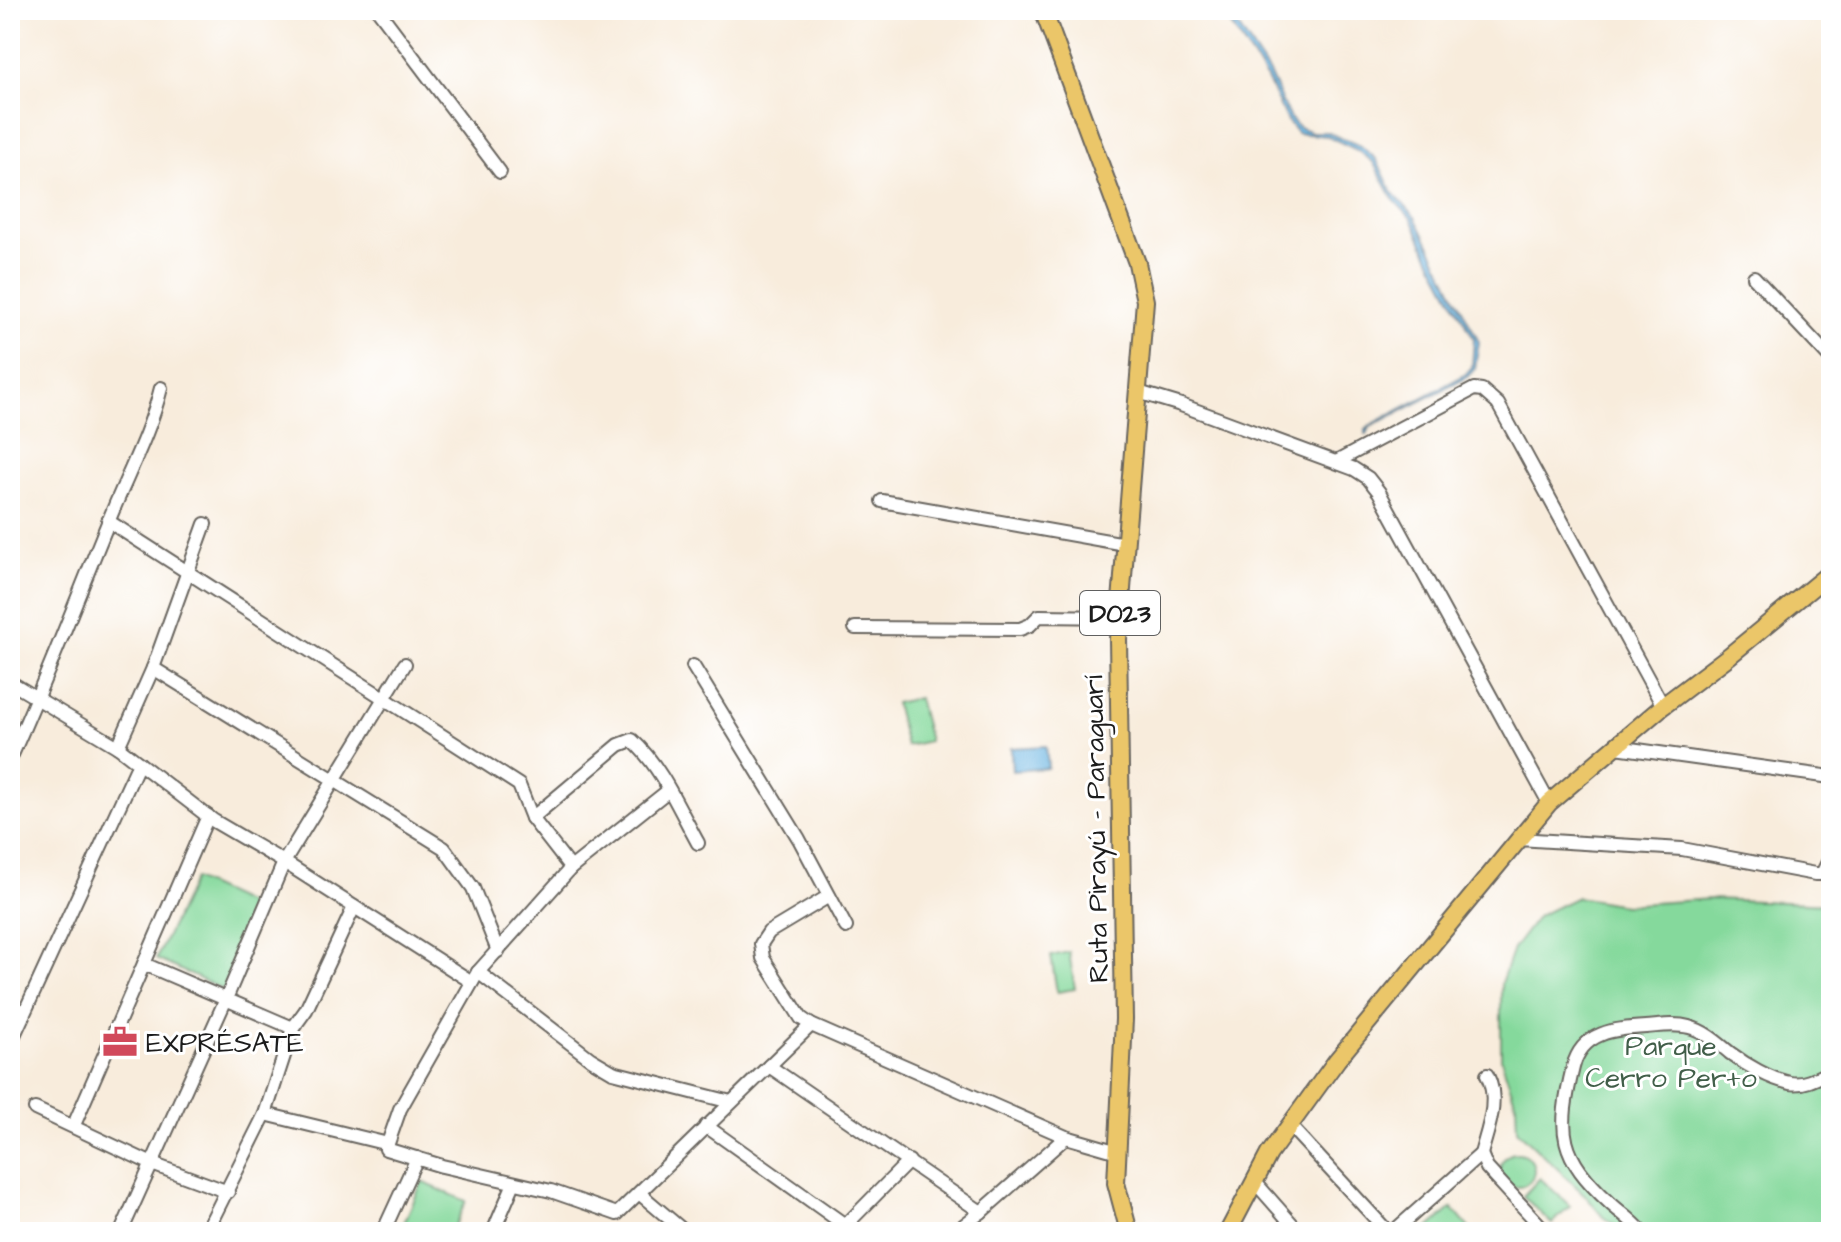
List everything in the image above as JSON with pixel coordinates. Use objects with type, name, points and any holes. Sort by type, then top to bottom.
[{"type":"main road","name":"Ruta Pirayú - Paraguarí","points":[[1043,10],[1137,263],[1145,301],[1120,617],[1118,722],[1124,1019],[1116,1183],[1129,1232]]},
{"type":"main road","points":[[1228,1232],[1269,1154],[1337,1060],[1549,803],[1663,706],[1831,572]]},
{"type":"street","points":[[378,10],[500,172]]},
{"type":"street","points":[[1754,277],[1831,359]]},
{"type":"street","points":[[10,759],[108,521],[153,421],[161,388]]},
{"type":"street","points":[[1336,462],[1474,389],[1482,390],[1498,404],[1663,706]]},
{"type":"street","points":[[1138,392],[1336,462],[1368,478],[1379,492],[1549,803]]},
{"type":"street","points":[[882,501],[1125,544]]},
{"type":"street","points":[[108,521],[519,785],[532,818],[571,868]]},
{"type":"street","points":[[118,747],[153,668],[205,524]]},
{"type":"street","points":[[855,628],[1020,629],[1039,616],[1120,617]]},
{"type":"street","points":[[121,1232],[284,862],[405,664]]},
{"type":"street","points":[[693,666],[799,839],[846,927]]},
{"type":"street","points":[[153,668],[444,848],[473,888],[498,951]]},
{"type":"street","points":[[10,682],[118,747],[208,816],[354,907],[475,977],[613,1072],[731,1102]]},
{"type":"street","points":[[532,818],[619,745],[632,740],[669,790],[698,843]]},
{"type":"street","points":[[1616,747],[1831,777]]},
{"type":"street","points":[[10,1044],[139,763]]},
{"type":"street","points":[[669,790],[571,868],[475,977],[400,1109],[386,1149],[551,1191],[617,1214],[811,1025]]},
{"type":"street","points":[[74,1125],[208,816]]},
{"type":"street","points":[[1518,839],[1682,849],[1826,874],[1831,856]]},
{"type":"street","points":[[829,896],[769,932],[761,944],[763,958],[801,1018],[1066,1137],[1118,1152]]},
{"type":"street","points":[[206,1232],[265,1114],[293,1028],[306,1010],[354,907]]},
{"type":"street","points":[[144,964],[293,1028]]},
{"type":"street","points":[[1642,1232],[1589,1183],[1571,1158],[1565,1140],[1564,1105],[1575,1057],[1593,1037],[1607,1030],[1674,1025],[1690,1027],[1704,1033],[1756,1069],[1791,1083],[1806,1082],[1831,1071]]},
{"type":"street","points":[[769,1066],[981,1212]]},
{"type":"street","points":[[1290,1126],[1390,1232],[1481,1154],[1493,1110],[1494,1088],[1487,1075]]},
{"type":"street","points":[[35,1109],[152,1164],[228,1192]]},
{"type":"street","points":[[265,1114],[388,1144]]},
{"type":"street","points":[[706,1126],[842,1229],[909,1161]]},
{"type":"street","points":[[955,1232],[1066,1137]]},
{"type":"street","points":[[1481,1154],[1487,1168],[1546,1232]]},
{"type":"street","points":[[383,1232],[417,1158]]},
{"type":"street","points":[[1254,1181],[1299,1232]]},
{"type":"street","points":[[493,1232],[514,1183]]},
{"type":"street","points":[[639,1193],[685,1232]]},
{"type":"green space","points":[[918,698],[929,741],[906,746],[895,703]]},
{"type":"green space","points":[[194,879],[259,909],[224,990],[156,959]]},
{"type":"green space","name":"Parque Cerro Per+o","points":[[1577,897],[1624,905],[1711,899],[1831,904],[1831,1232],[1625,1232],[1603,1217],[1585,1195],[1517,1130],[1516,1104],[1501,1059],[1501,983],[1513,949],[1538,916]]},
{"type":"green space","points":[[1069,952],[1075,989],[1057,992],[1051,956]]},
{"type":"green space","points":[[1517,1153],[1529,1158],[1534,1170],[1529,1182],[1517,1187],[1505,1182],[1500,1170],[1505,1158]]},
{"type":"green space","points":[[1540,1178],[1570,1206],[1552,1224],[1523,1196]]},
{"type":"green space","points":[[422,1182],[466,1201],[452,1232],[400,1232]]},
{"type":"green space","points":[[1452,1208],[1470,1229],[1466,1232],[1424,1232]]},
{"type":"water","points":[[1221,10],[1230,14],[1269,73],[1289,117],[1298,127],[1312,132],[1327,132],[1361,146],[1376,159],[1393,193],[1415,217],[1479,342],[1475,368],[1468,377],[1370,427],[1367,434],[1365,431],[1369,426],[1465,375],[1472,367],[1474,339],[1412,219],[1394,200],[1373,162],[1359,151],[1328,136],[1297,133],[1286,119],[1267,79]]},
{"type":"water","points":[[1046,746],[1048,768],[1012,771],[1011,748]]},
{"type":"place","name":"EXPRÉSATE","points":[[120,1042]]}]
